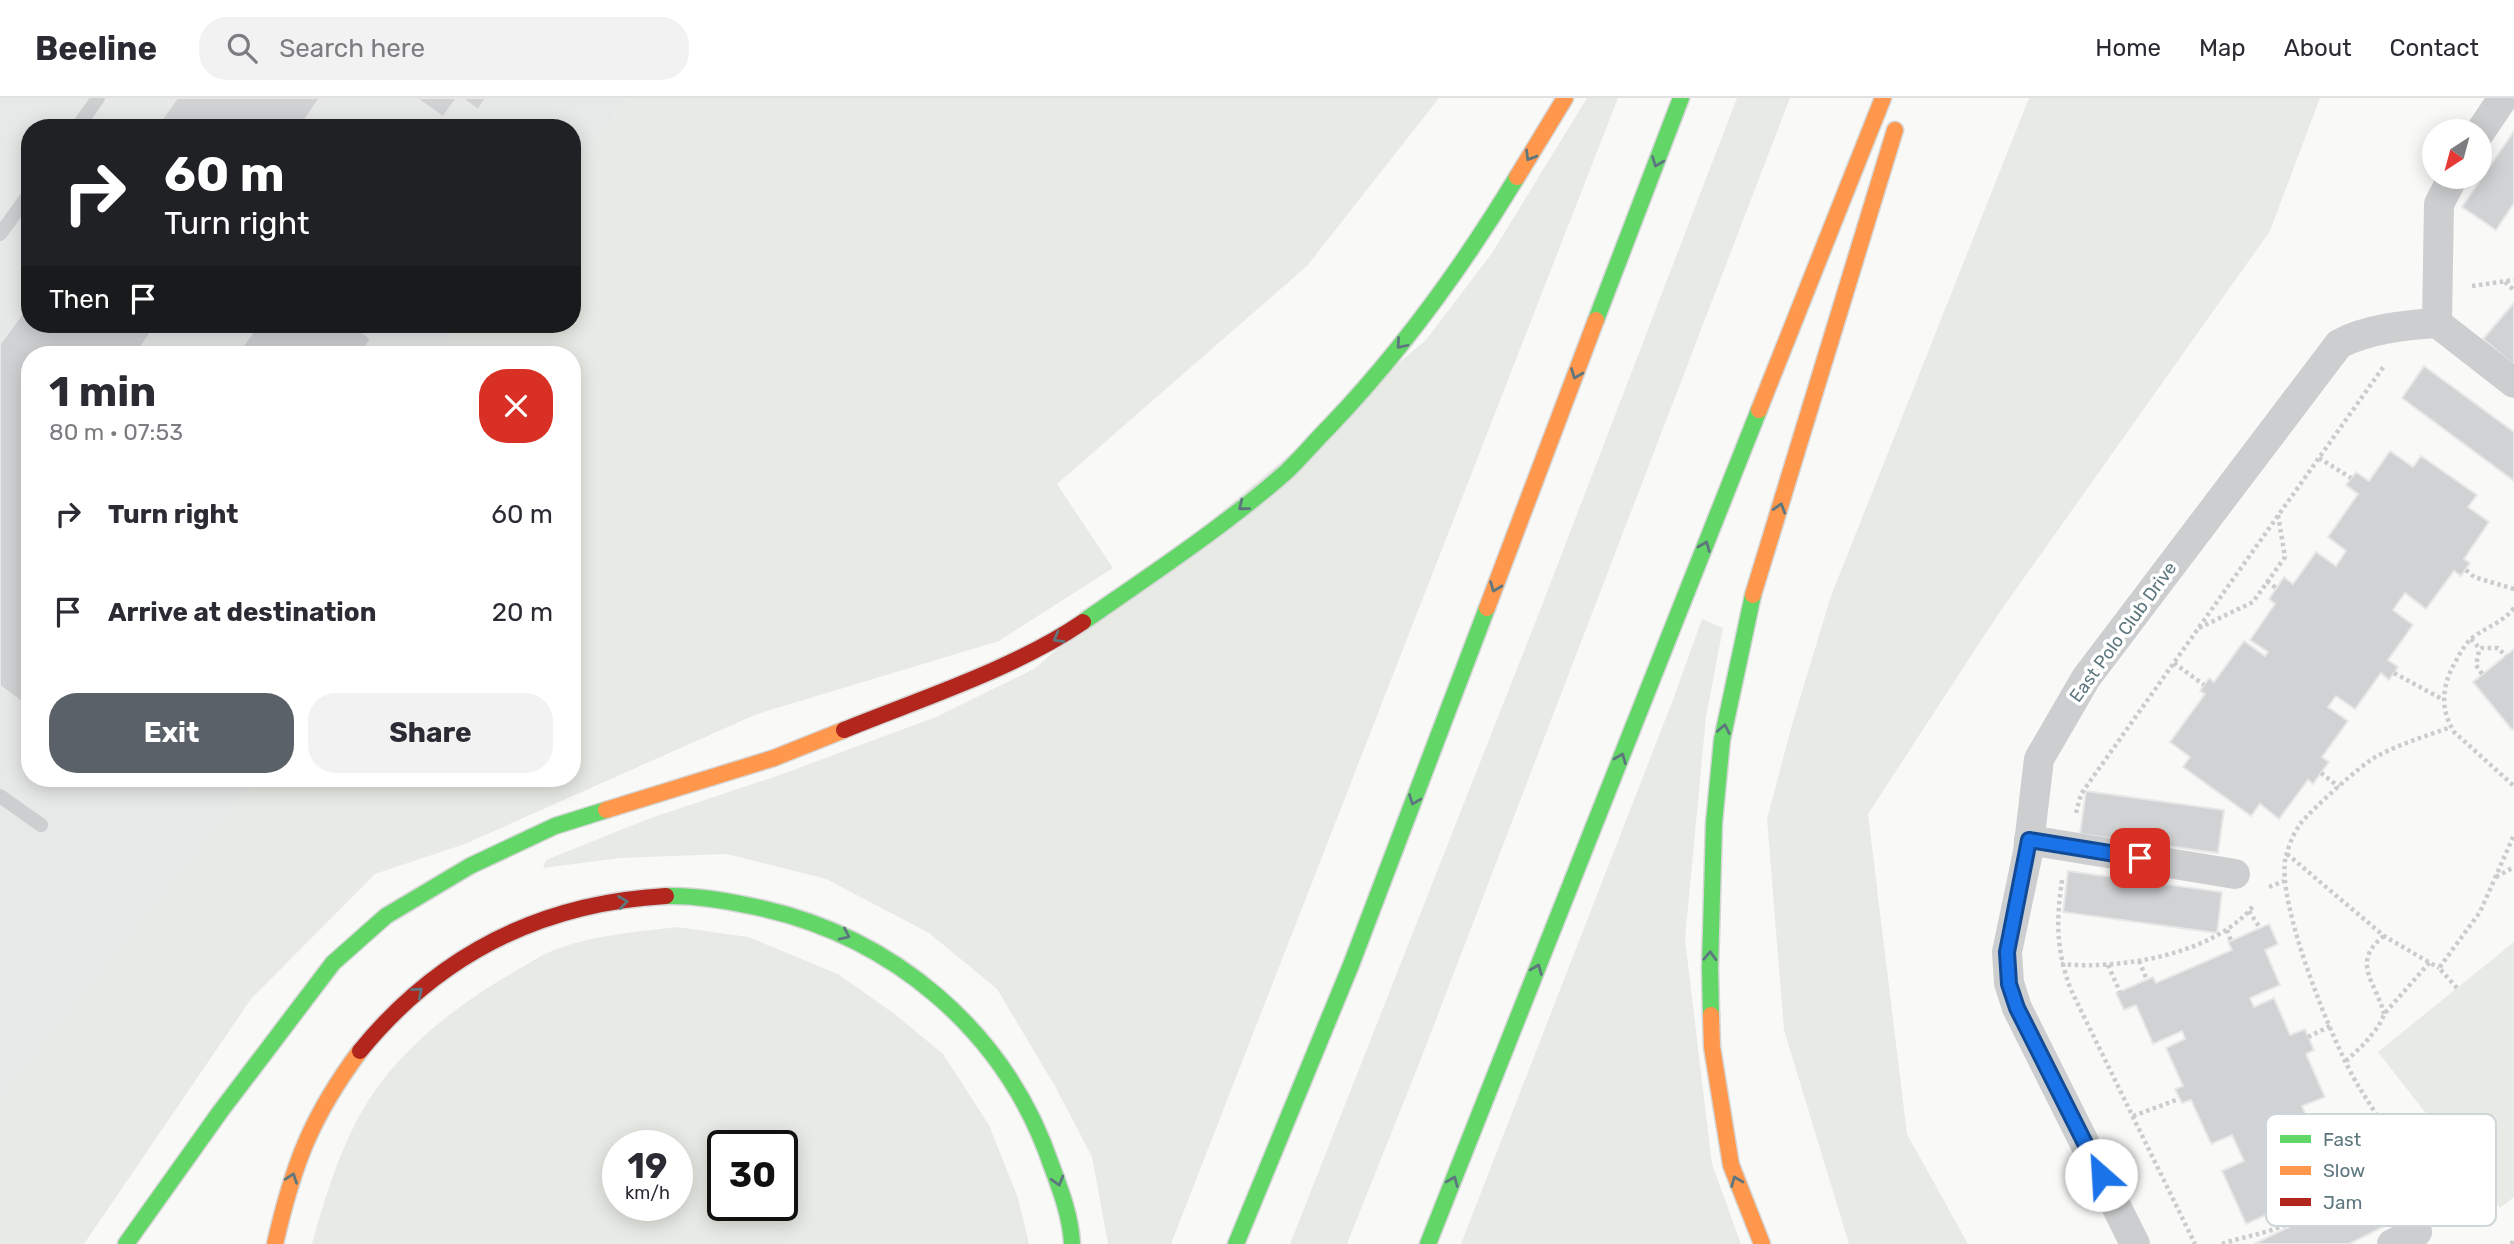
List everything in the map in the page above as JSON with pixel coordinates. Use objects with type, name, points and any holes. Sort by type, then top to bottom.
[{"type":"highway","points":[[126,1244],[220,1112],[326,972],[386,916],[470,866],[555,826],[774,758],[996,668],[1060,638],[1212,531],[1286,472],[1356,399],[1424,316],[1493,216],[1565,98]]},
{"type":"highway","points":[[1237,1244],[1356,952],[1681,98]]},
{"type":"highway","points":[[1428,1244],[1883,98]]},
{"type":"highway","points":[[1762,1244],[1731,1166],[1712,1047],[1710,968],[1713,836],[1722,740],[1747,615],[1900,111]]},
{"type":"highway","points":[[275,1244],[289,1185],[310,1129],[365,1047],[396,1010],[438,975],[489,944],[537,920],[580,908],[676,895],[722,900],[812,920],[846,934],[928,984],[963,1016],[989,1045],[1017,1088],[1049,1152],[1072,1244]]},
{"type":"street","points":[[2489,119],[2503,98]]},
{"type":"street","points":[[2447,189],[2439,204],[2425,324],[2514,383]]},
{"type":"street","name":"East Polo Club Drive","points":[[2135,1244],[2017,1008],[2009,984],[2007,952],[2029,840],[2039,759],[2085,678],[2339,344],[2349,338],[2425,324]]},
{"type":"street","points":[[2029,840],[2235,874]]},
{"type":"lane","points":[[83,119],[98,98]]},
{"type":"lane","points":[[0,234],[21,205]]},
{"type":"lane","points":[[0,796],[41,825]]},
{"type":"path","points":[[2474,299],[2472,284],[2514,280]]},
{"type":"path","points":[[2505,282],[2514,290]]},
{"type":"path","points":[[2195,1244],[2071,990],[2062,964],[2058,908],[2068,846],[2081,794],[2319,458],[2425,324]]},
{"type":"path","points":[[2319,458],[2351,478]]},
{"type":"path","points":[[2198,629],[2253,602],[2285,556],[2278,515]]},
{"type":"path","points":[[2466,570],[2474,577],[2514,589]]},
{"type":"path","points":[[2267,581],[2276,588]]},
{"type":"path","points":[[2514,608],[2506,618],[2471,639],[2447,679],[2443,700],[2447,722],[2451,727],[2471,749],[2514,786]]},
{"type":"path","points":[[2471,639],[2480,649]]},
{"type":"path","points":[[2480,649],[2487,646],[2498,648],[2506,656]]},
{"type":"path","points":[[2480,649],[2476,665],[2482,674]]},
{"type":"path","points":[[2174,663],[2204,685]]},
{"type":"path","points":[[2394,673],[2443,700]]},
{"type":"path","points":[[2377,1114],[2358,1086],[2330,1026],[2295,935],[2284,881],[2287,854],[2302,821],[2376,756],[2451,727]]},
{"type":"path","points":[[2321,773],[2339,787]]},
{"type":"path","points":[[2439,968],[2473,923],[2514,835]]},
{"type":"path","points":[[2287,854],[2384,936],[2439,968],[2457,988]]},
{"type":"path","points":[[2495,877],[2514,867]]},
{"type":"path","points":[[2263,893],[2271,884],[2284,881]]},
{"type":"path","points":[[2062,964],[2108,965],[2139,961],[2209,940],[2227,930],[2259,899]]},
{"type":"path","points":[[2249,911],[2260,928]]},
{"type":"path","points":[[2227,930],[2231,941]]},
{"type":"path","points":[[2384,936],[2368,952],[2367,964],[2384,1014]]},
{"type":"path","points":[[2139,961],[2147,980]]},
{"type":"path","points":[[2346,1061],[2364,1044],[2378,1027],[2384,1014],[2430,962]]},
{"type":"path","points":[[2108,965],[2120,992]]},
{"type":"path","points":[[2308,1037],[2330,1026]]},
{"type":"path","points":[[2133,1116],[2179,1099]]},
{"type":"path","points":[[2222,1244],[2283,1226]]},
{"type":"shaded area","points":[[0,98],[627,98],[581,161],[581,119],[21,119],[21,333],[455,333],[446,346],[21,346],[21,787],[250,787],[0,1101]]},
{"type":"shaded area","points":[[627,98],[1439,98],[1307,266],[1057,484],[1113,568],[999,641],[757,714],[465,844],[375,874],[251,999],[84,1244],[0,1244],[0,1099],[250,787],[581,787],[581,346],[446,346],[455,333],[581,333],[581,161]]},
{"type":"shaded area","points":[[1587,98],[1618,98],[1171,1244],[1108,1244],[1092,1157],[1055,1086],[997,989],[929,933],[826,879],[727,854],[620,858],[543,868],[546,860],[648,819],[777,776],[936,717],[1034,669],[1426,340],[1492,253]]},
{"type":"shaded area","points":[[1737,98],[1790,98],[1417,1069],[1347,1244],[1290,1244],[1539,613]]},
{"type":"shaded area","points":[[2029,98],[2320,98],[2270,231],[1997,616],[1868,814],[1907,1134],[1968,1244],[1849,1244],[1784,1030],[1767,819],[1831,596]]},
{"type":"shaded area","points":[[1702,619],[1723,628],[1706,717],[1685,939],[1712,1164],[1741,1244],[1461,1244],[1674,697]]},
{"type":"shaded area","points":[[677,927],[748,937],[838,974],[896,1015],[943,1054],[989,1125],[1018,1198],[1029,1244],[312,1244],[330,1183],[355,1124],[386,1076],[426,1034],[495,983],[548,953],[598,938]]},
{"type":"shaded area","points":[[2514,942],[2514,1197],[2500,1208],[2496,1203],[2496,1114],[2426,1114],[2378,1052]]},
{"type":"building","points":[[177,98],[320,98],[305,119],[162,119]]},
{"type":"building","points":[[416,98],[457,98],[443,117]]},
{"type":"building","points":[[462,98],[486,98],[478,110]]},
{"type":"building","points":[[2514,131],[2514,203],[2496,230],[2462,207],[2474,189],[2492,189],[2492,163]]},
{"type":"building","points":[[2514,305],[2514,365],[2483,339]]},
{"type":"building","points":[[21,315],[21,333],[151,333],[141,346],[21,346],[21,701],[0,686],[0,344]]},
{"type":"building","points":[[252,333],[363,333],[371,339],[366,346],[243,346]]},
{"type":"building","points":[[2424,366],[2514,432],[2514,481],[2402,398]]},
{"type":"building","points":[[2390,451],[2413,467],[2421,456],[2477,495],[2468,507],[2489,522],[2464,559],[2470,563],[2461,576],[2454,571],[2426,609],[2405,593],[2393,610],[2413,625],[2388,660],[2398,667],[2389,680],[2381,673],[2355,709],[2336,696],[2328,707],[2348,721],[2322,757],[2329,762],[2313,784],[2308,780],[2279,819],[2260,804],[2251,816],[2183,767],[2190,757],[2170,742],[2205,694],[2200,691],[2209,678],[2214,682],[2244,641],[2265,656],[2268,652],[2250,640],[2275,604],[2269,599],[2284,577],[2293,584],[2316,552],[2336,566],[2346,551],[2328,537],[2358,494],[2346,485],[2356,472],[2369,481]]},
{"type":"building","points":[[2514,649],[2514,728],[2512,730],[2473,682]]},
{"type":"building","points":[[2086,791],[2224,810],[2218,853],[2080,834]]},
{"type":"building","points":[[2068,871],[2222,892],[2217,933],[2063,912]]},
{"type":"building","points":[[2269,924],[2278,944],[2265,950],[2280,985],[2250,998],[2254,1007],[2274,998],[2290,1035],[2305,1029],[2314,1050],[2306,1054],[2325,1097],[2302,1106],[2305,1114],[2266,1114],[2266,1215],[2246,1224],[2222,1171],[2244,1161],[2232,1135],[2211,1144],[2191,1100],[2182,1103],[2175,1089],[2183,1086],[2166,1048],[2185,1039],[2182,1031],[2153,1044],[2136,1005],[2124,1010],[2116,993],[2153,977],[2156,983],[2232,950],[2228,942]]},
{"type":"building","points":[[2291,1226],[2385,1226],[2349,1244],[2254,1244]]},
{"type":"traffic: fast","points":[[1596,320],[1681,98]]},
{"type":"traffic: fast","points":[[1083,622],[1212,532],[1296,462],[1356,398],[1406,338],[1453,275],[1517,177]]},
{"type":"traffic: fast","points":[[1428,1244],[1759,410]]},
{"type":"traffic: fast","points":[[1711,1015],[1714,823],[1722,740],[1753,595]]},
{"type":"traffic: fast","points":[[1236,1244],[1351,965],[1487,608]]},
{"type":"traffic: fast","points":[[126,1244],[220,1112],[333,963],[386,916],[470,866],[555,826],[606,810]]},
{"type":"traffic: fast","points":[[666,896],[730,902],[802,920],[851,939],[896,965],[937,996],[973,1032],[1005,1072],[1032,1118],[1062,1195],[1072,1244]]},
{"type":"traffic: slow","points":[[1517,177],[1565,98]]},
{"type":"traffic: slow","points":[[1759,410],[1883,98]]},
{"type":"traffic: slow","points":[[1753,595],[1895,130]]},
{"type":"traffic: slow","points":[[1487,608],[1596,320]]},
{"type":"traffic: slow","points":[[606,810],[774,758],[844,730]]},
{"type":"traffic: slow","points":[[1711,1015],[1712,1047],[1731,1165],[1762,1244]]},
{"type":"traffic: slow","points":[[275,1244],[289,1190],[316,1120],[360,1051]]},
{"type":"traffic: jam","points":[[844,730],[998,668],[1057,639],[1083,622]]},
{"type":"traffic: jam","points":[[360,1051],[391,1017],[424,987],[459,961],[496,940],[577,910],[620,901],[666,896]]},
{"type":"route","points":[[2101,1175],[2017,1008],[2009,984],[2007,952],[2029,840],[2140,858]]}]
